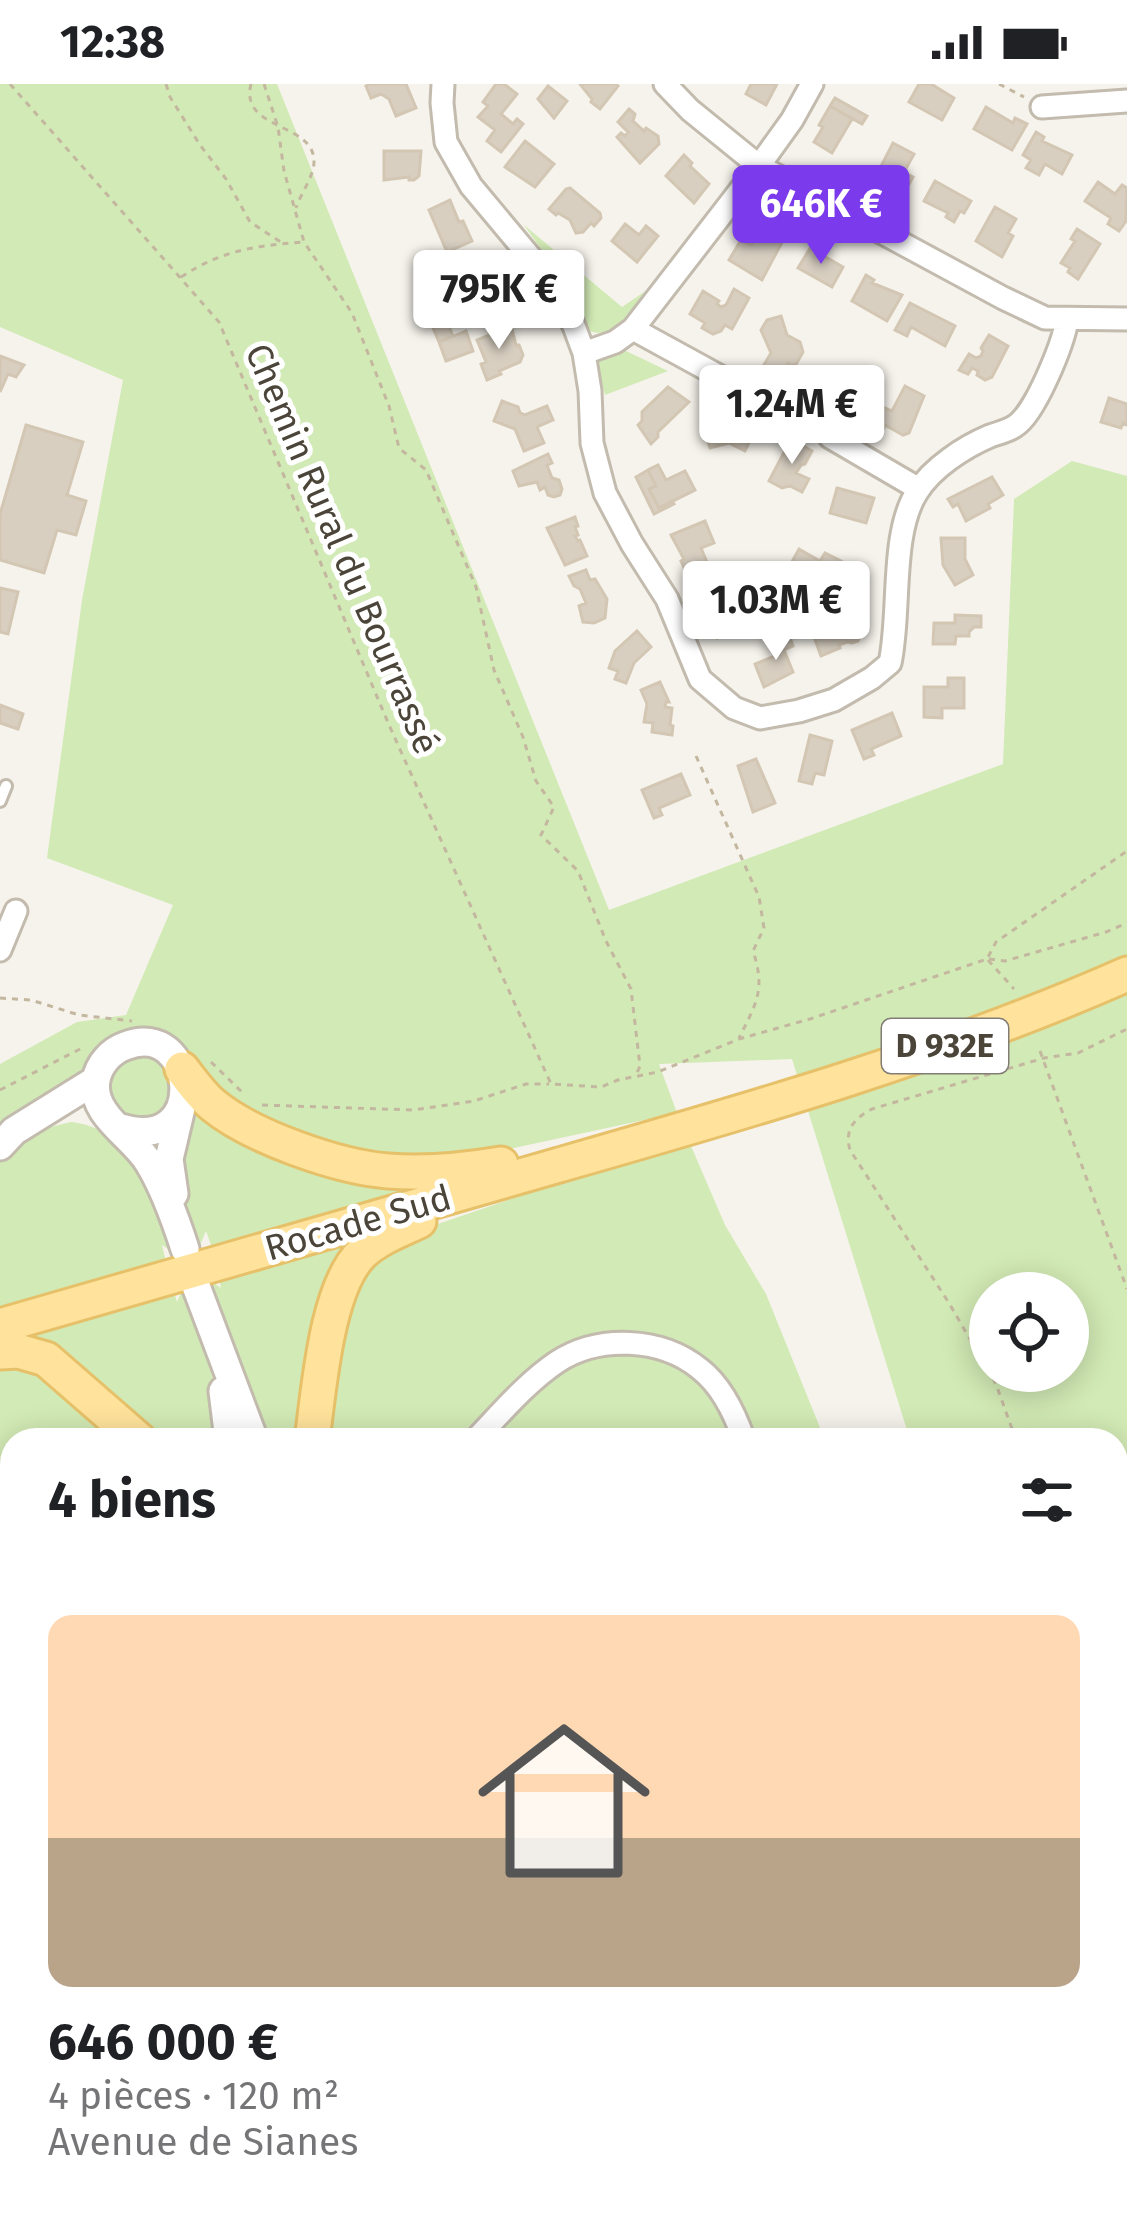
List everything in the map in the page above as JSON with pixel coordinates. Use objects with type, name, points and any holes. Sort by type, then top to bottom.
[{"type":"main road","name":"Rocade Sud","points":[[0,1326],[760,1108],[965,1039],[1127,974]]},
{"type":"main road","points":[[182,1069],[216,1107],[266,1136],[342,1163],[389,1172],[467,1169],[674,1132]]},
{"type":"main road","points":[[314,1428],[338,1294],[350,1267],[382,1238],[495,1184]]},
{"type":"main road","points":[[0,1352],[18,1351],[46,1359],[126,1428]]},
{"type":"street","points":[[443,84],[446,142],[471,186],[552,283],[574,326],[584,353],[592,443],[605,493],[667,599],[700,679],[734,708],[760,718],[834,700],[890,663],[907,513],[919,489],[946,463],[985,438],[1020,424],[1054,361],[1066,320]]},
{"type":"street","points":[[665,84],[759,166],[1004,298],[1045,318],[1127,319]]},
{"type":"street","points":[[584,353],[615,342],[633,329],[759,166],[812,84]]},
{"type":"street","points":[[1042,107],[1127,101]]},
{"type":"street","points":[[633,329],[739,387]]},
{"type":"street","points":[[830,437],[919,489]]},
{"type":"street","points":[[0,950],[16,911]]},
{"type":"street","points":[[135,1042],[163,1048],[182,1069],[186,1082],[169,1159],[182,1239],[149,1162],[100,1108],[96,1080],[110,1055],[135,1042]]},
{"type":"street","points":[[7,1139],[96,1080]]},
{"type":"street","points":[[7,1139],[67,1119],[115,1124],[135,1132],[163,1127],[182,1106]]},
{"type":"street","points":[[196,1286],[249,1428]]},
{"type":"street","points":[[487,1428],[559,1360],[612,1343],[639,1343],[670,1352],[699,1368],[722,1393],[740,1428]]},
{"type":"street","points":[[218,1351],[228,1428]]},
{"type":"lane","points":[[0,801],[6,786]]},
{"type":"path","name":"Chemin Rural du Bourrassé","points":[[10,84],[18,87],[219,322],[388,725],[551,1084]]},
{"type":"path","points":[[166,84],[250,222],[284,244]]},
{"type":"path","points":[[251,84],[248,93],[256,112],[304,138],[311,150],[314,164],[295,210]]},
{"type":"path","points":[[264,84],[304,242],[352,313],[389,406],[399,448],[426,470],[476,587],[494,670],[536,781],[554,807],[542,835],[578,872],[631,989],[640,1066],[635,1077]]},
{"type":"path","points":[[999,84],[1042,107]]},
{"type":"path","points":[[180,278],[209,259],[304,242]]},
{"type":"path","points":[[739,387],[830,437]]},
{"type":"path","points":[[696,756],[760,899],[764,928],[753,951],[760,973],[760,997],[739,1039]]},
{"type":"path","points":[[987,959],[996,943],[1127,851]]},
{"type":"path","points":[[259,1105],[412,1110],[474,1101],[526,1084],[601,1087],[658,1072],[739,1039],[987,959],[1005,961],[1127,923]]},
{"type":"path","points":[[987,959],[1015,990]]},
{"type":"path","points":[[114,1031],[134,1021]]},
{"type":"path","points":[[1012,1428],[996,1384],[949,1303],[850,1150],[851,1125],[872,1109],[1044,1058],[1078,1053],[1127,1029]]},
{"type":"path","points":[[0,1090],[95,1041]]},
{"type":"path","points":[[1040,1051],[1127,1289]]},
{"type":"green space","points":[[0,84],[277,84],[609,910],[1003,764],[1014,499],[1072,461],[1127,476],[1127,1428],[906,1428],[792,1059],[659,1064],[677,1113],[486,1154],[393,1163],[237,1112],[146,1031],[129,1032],[108,1041],[72,1083],[0,1133],[0,1064],[77,1022],[126,1015],[173,905],[47,858],[82,600],[123,380],[0,327]]},
{"type":"green space","points":[[524,225],[622,307],[647,290],[615,330],[589,331],[569,289]]},
{"type":"green space","points":[[624,350],[668,371],[605,395],[596,363]]},
{"type":"green space","points":[[139,1054],[162,1064],[172,1087],[162,1110],[139,1120],[116,1110],[106,1087],[116,1064]]},
{"type":"green space","points":[[194,1100],[429,1185],[212,1248],[206,1231],[194,1247],[180,1173],[183,1136]]},
{"type":"green space","points":[[71,1122],[108,1134],[139,1159],[173,1252],[162,1245],[166,1262],[0,1310],[0,1159],[34,1131]]},
{"type":"green space","points":[[688,1139],[725,1225],[766,1294],[820,1428],[745,1428],[695,1354],[657,1336],[628,1332],[597,1333],[563,1343],[536,1361],[467,1428],[318,1428],[344,1289],[414,1232]]},
{"type":"green space","points":[[368,1228],[305,1428],[258,1428],[204,1283],[211,1281],[221,1288],[218,1272]]},
{"type":"green space","points":[[172,1285],[177,1302],[187,1287],[216,1389],[220,1428],[131,1428],[0,1334]]},
{"type":"green space","points":[[629,1352],[681,1370],[706,1391],[728,1428],[497,1428],[538,1385],[591,1354]]},
{"type":"green space","points":[[0,1359],[38,1365],[117,1428],[0,1428]]},
{"type":"building","points":[[406,84],[416,108],[396,116],[389,99],[381,94],[371,98],[366,86]]},
{"type":"building","points":[[496,84],[517,94],[501,114],[513,124],[517,119],[523,124],[501,152],[487,141],[495,130],[478,117]]},
{"type":"building","points":[[580,84],[616,84],[618,86],[600,109]]},
{"type":"building","points":[[751,84],[777,84],[766,105],[746,94]]},
{"type":"building","points":[[919,84],[931,84],[954,98],[942,120],[909,102]]},
{"type":"building","points":[[548,86],[567,101],[554,118],[538,99]]},
{"type":"building","points":[[835,98],[867,116],[862,124],[830,106]]},
{"type":"building","points":[[830,106],[852,119],[832,153],[814,142]]},
{"type":"building","points":[[986,107],[1013,123],[1015,118],[1027,124],[1012,150],[974,129]]},
{"type":"building","points":[[629,109],[635,114],[633,121],[658,136],[659,144],[640,163],[617,137],[628,132],[618,122]]},
{"type":"building","points":[[1036,132],[1044,137],[1042,141],[1072,155],[1062,174],[1045,164],[1039,175],[1026,168],[1031,160],[1023,155]]},
{"type":"building","points":[[525,141],[554,164],[535,187],[505,167]]},
{"type":"building","points":[[893,143],[914,154],[904,172],[913,177],[903,195],[875,178]]},
{"type":"building","points":[[384,151],[421,151],[419,176],[384,180]]},
{"type":"building","points":[[684,155],[709,184],[694,203],[666,176]]},
{"type":"building","points":[[935,181],[971,201],[954,222],[946,217],[948,213],[924,201]]},
{"type":"building","points":[[1098,182],[1115,194],[1122,185],[1127,188],[1126,221],[1119,231],[1108,224],[1111,218],[1085,201]]},
{"type":"building","points":[[570,188],[600,213],[594,226],[591,223],[583,232],[576,233],[570,220],[549,209]]},
{"type":"building","points":[[450,200],[472,241],[447,252],[429,210]]},
{"type":"building","points":[[995,207],[1016,219],[1002,257],[976,241]]},
{"type":"building","points":[[767,217],[789,229],[762,280],[729,260],[741,240],[751,245]]},
{"type":"building","points":[[625,224],[639,235],[646,226],[658,236],[637,262],[612,241]]},
{"type":"building","points":[[1077,229],[1100,244],[1078,279],[1061,263]]},
{"type":"building","points":[[812,245],[843,267],[832,287],[798,268]]},
{"type":"building","points":[[461,269],[469,282],[495,269],[503,292],[479,302],[475,292],[460,306],[443,282]]},
{"type":"building","points":[[866,275],[872,283],[902,295],[887,321],[852,301]]},
{"type":"building","points":[[734,289],[749,298],[732,329],[725,325],[713,334],[690,314],[703,291],[721,307]]},
{"type":"building","points":[[434,291],[453,336],[439,342],[420,297]]},
{"type":"building","points":[[910,303],[955,326],[945,346],[911,327],[907,336],[895,330]]},
{"type":"building","points":[[781,316],[787,335],[800,342],[803,352],[795,366],[788,363],[781,377],[762,368],[771,353],[761,330],[767,320]]},
{"type":"building","points":[[511,326],[523,355],[520,362],[487,380],[477,340]]},
{"type":"building","points":[[466,331],[473,351],[446,361],[439,342]]},
{"type":"building","points":[[989,335],[1008,346],[992,377],[985,380],[972,368],[968,374],[959,370],[969,354],[981,356]]},
{"type":"building","points":[[0,356],[24,365],[16,377],[8,374],[0,392]]},
{"type":"building","points":[[829,367],[854,381],[858,374],[867,378],[853,404],[847,406],[819,386]]},
{"type":"building","points":[[905,386],[924,396],[909,433],[903,435],[876,423],[883,407],[892,411]]},
{"type":"building","points":[[668,387],[689,402],[651,444],[638,425],[642,412]]},
{"type":"building","points":[[1109,398],[1127,404],[1127,425],[1121,428],[1101,422]]},
{"type":"building","points":[[502,401],[525,415],[547,406],[553,420],[537,427],[544,443],[524,451],[515,429],[494,421]]},
{"type":"building","points":[[745,417],[758,424],[745,451],[729,443],[710,448],[703,428],[731,420],[741,425]]},
{"type":"building","points":[[26,425],[83,442],[67,495],[86,501],[76,535],[57,530],[44,573],[0,560],[0,514]]},
{"type":"building","points":[[791,439],[812,451],[796,473],[809,479],[802,492],[769,481]]},
{"type":"building","points":[[548,454],[552,478],[559,480],[562,489],[554,497],[545,487],[540,490],[537,482],[519,486],[513,471]]},
{"type":"building","points":[[658,465],[666,480],[685,471],[695,490],[659,508],[649,489],[656,486],[648,470]]},
{"type":"building","points":[[648,470],[656,486],[649,489],[659,508],[674,504],[654,514],[636,477]]},
{"type":"building","points":[[992,477],[1003,495],[966,521],[958,504],[953,507],[948,499]]},
{"type":"building","points":[[837,488],[874,498],[866,523],[830,513]]},
{"type":"building","points":[[575,517],[575,536],[587,556],[565,565],[547,528]]},
{"type":"building","points":[[705,521],[714,543],[701,548],[709,567],[688,576],[671,535]]},
{"type":"building","points":[[941,538],[965,538],[965,559],[973,575],[955,585],[943,565]]},
{"type":"building","points":[[799,549],[820,561],[825,553],[841,561],[822,584],[788,569]]},
{"type":"building","points":[[586,570],[607,599],[605,618],[594,623],[583,622],[579,606],[586,603],[569,576]]},
{"type":"building","points":[[728,585],[746,626],[717,638],[710,621],[723,616],[709,593]]},
{"type":"building","points":[[0,588],[18,592],[8,634],[0,632]]},
{"type":"building","points":[[852,607],[856,617],[850,619],[858,641],[821,656],[813,634],[836,625],[832,615]]},
{"type":"building","points":[[955,615],[981,616],[981,627],[974,627],[969,636],[956,636],[955,644],[933,644],[934,623],[955,623]]},
{"type":"building","points":[[637,631],[651,647],[634,663],[626,683],[615,679],[618,671],[609,668],[615,651]]},
{"type":"building","points":[[789,635],[793,646],[784,650],[793,672],[764,687],[755,664],[775,656],[770,643]]},
{"type":"building","points":[[948,678],[964,678],[964,708],[942,708],[942,718],[924,717],[924,687],[948,687]]},
{"type":"building","points":[[660,682],[669,702],[665,707],[672,708],[672,735],[652,732],[653,723],[644,722],[647,704],[641,690]]},
{"type":"building","points":[[0,705],[23,714],[18,729],[0,723]]},
{"type":"building","points":[[892,713],[901,736],[871,749],[874,755],[864,759],[852,730]]},
{"type":"building","points":[[810,735],[832,741],[824,775],[815,773],[812,784],[799,781]]},
{"type":"building","points":[[756,759],[775,803],[753,812],[738,766]]},
{"type":"building","points":[[681,774],[690,795],[659,808],[662,815],[654,818],[642,790]]}]
